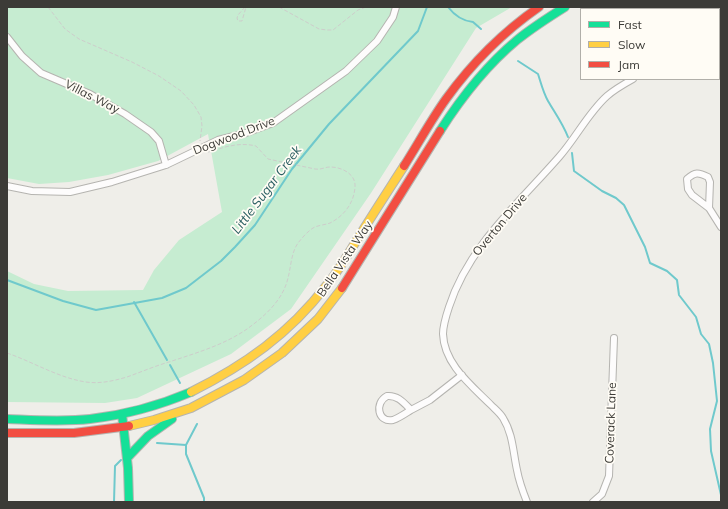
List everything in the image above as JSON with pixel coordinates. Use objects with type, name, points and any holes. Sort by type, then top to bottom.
[{"type":"main road","name":"Bella Vista Way","points":[[7,419],[90,419],[122,414],[170,401],[214,382],[246,363],[275,341],[302,316],[326,287],[346,258],[437,113],[458,83],[482,55],[511,28],[539,7]]},
{"type":"main road","name":"Bella Vista Way","points":[[7,433],[74,433],[123,427],[154,420],[191,408],[244,380],[282,353],[318,319],[346,283],[431,146],[473,85],[498,58],[518,40],[565,7]]},
{"type":"main road","points":[[128,457],[140,442],[159,426],[191,408]]},
{"type":"main road","points":[[122,414],[130,478],[129,502]]},
{"type":"street","name":"Dogwood Drive","points":[[7,186],[32,191],[70,192],[112,182],[166,165],[218,140],[246,133],[273,123],[306,101],[346,71],[377,41],[393,17],[396,7]]},
{"type":"street","name":"Villas Way","points":[[7,37],[22,56],[41,74],[90,94],[151,132],[159,141],[166,165]]},
{"type":"street","name":"Overton Drive","points":[[527,502],[517,471],[512,439],[503,417],[462,375],[450,360],[443,334],[444,322],[451,298],[466,266],[482,244],[560,156],[597,107],[613,91],[631,80]]},
{"type":"street","points":[[709,208],[710,182],[708,177],[697,172],[687,180],[688,189],[709,208],[721,227]]},
{"type":"street","name":"Coverack Lane","points":[[593,502],[602,494],[609,476],[614,338]]},
{"type":"street","points":[[411,410],[398,398],[391,396],[387,396],[381,401],[379,409],[382,416],[389,420],[397,418],[430,400],[462,375]]},
{"type":"path","points":[[7,353],[76,380],[87,382],[111,381],[222,343],[246,330],[262,318],[285,289],[294,251],[306,233],[313,228],[329,223],[338,218],[346,211],[355,193],[355,184],[352,176],[346,171],[337,168],[328,167],[322,170],[268,159],[256,146],[246,144],[230,146],[209,152],[199,148],[202,126],[201,117],[194,105],[181,92],[159,76],[132,62],[79,39],[65,29],[48,7]]},
{"type":"path","points":[[246,7],[242,21],[238,21],[238,15],[246,7]]},
{"type":"path","points":[[279,7],[319,29],[327,30],[333,30],[358,10],[366,7]]},
{"type":"green space","points":[[7,7],[512,7],[476,28],[371,193],[291,309],[231,354],[137,398],[105,403],[7,402],[7,271],[34,284],[68,291],[143,290],[154,270],[179,240],[222,212],[208,134],[158,161],[108,175],[69,182],[39,184],[7,178]]},
{"type":"waterway","name":"Little Sugar Creek","points":[[7,280],[63,301],[96,310],[162,298],[186,288],[221,261],[255,225],[292,169],[329,124],[418,31],[427,7]]},
{"type":"waterway","points":[[448,7],[459,18],[473,22],[481,29]]},
{"type":"waterway","points":[[518,61],[538,74],[546,98],[568,137]]},
{"type":"waterway","points":[[572,153],[574,171],[602,191],[616,198],[624,205],[645,247],[650,263],[667,271],[677,280],[679,295],[696,317],[701,334],[709,344],[713,363],[717,401],[710,429],[711,451],[721,495]]},
{"type":"waterway","points":[[134,302],[167,360]]},
{"type":"waterway","points":[[170,365],[180,383]]},
{"type":"waterway","points":[[197,424],[186,445],[186,454],[204,498],[204,502]]},
{"type":"waterway","points":[[157,443],[186,445]]},
{"type":"waterway","points":[[114,502],[115,466],[121,460]]},
{"type":"traffic: fast","points":[[440,131],[466,94],[495,60],[523,36],[565,7]]},
{"type":"traffic: fast","points":[[7,419],[90,419],[141,409],[166,402],[191,392]]},
{"type":"traffic: fast","points":[[122,414],[128,468],[129,502]]},
{"type":"traffic: fast","points":[[128,457],[148,436],[172,419]]},
{"type":"traffic: slow","points":[[191,392],[211,382],[248,359],[281,334],[297,319],[338,271],[404,166]]},
{"type":"traffic: slow","points":[[129,426],[154,420],[191,408],[244,380],[282,353],[318,319],[342,288]]},
{"type":"traffic: jam","points":[[404,166],[440,107],[466,73],[513,27],[539,7]]},
{"type":"traffic: jam","points":[[342,288],[440,131]]},
{"type":"traffic: jam","points":[[7,433],[74,433],[129,426]]}]
